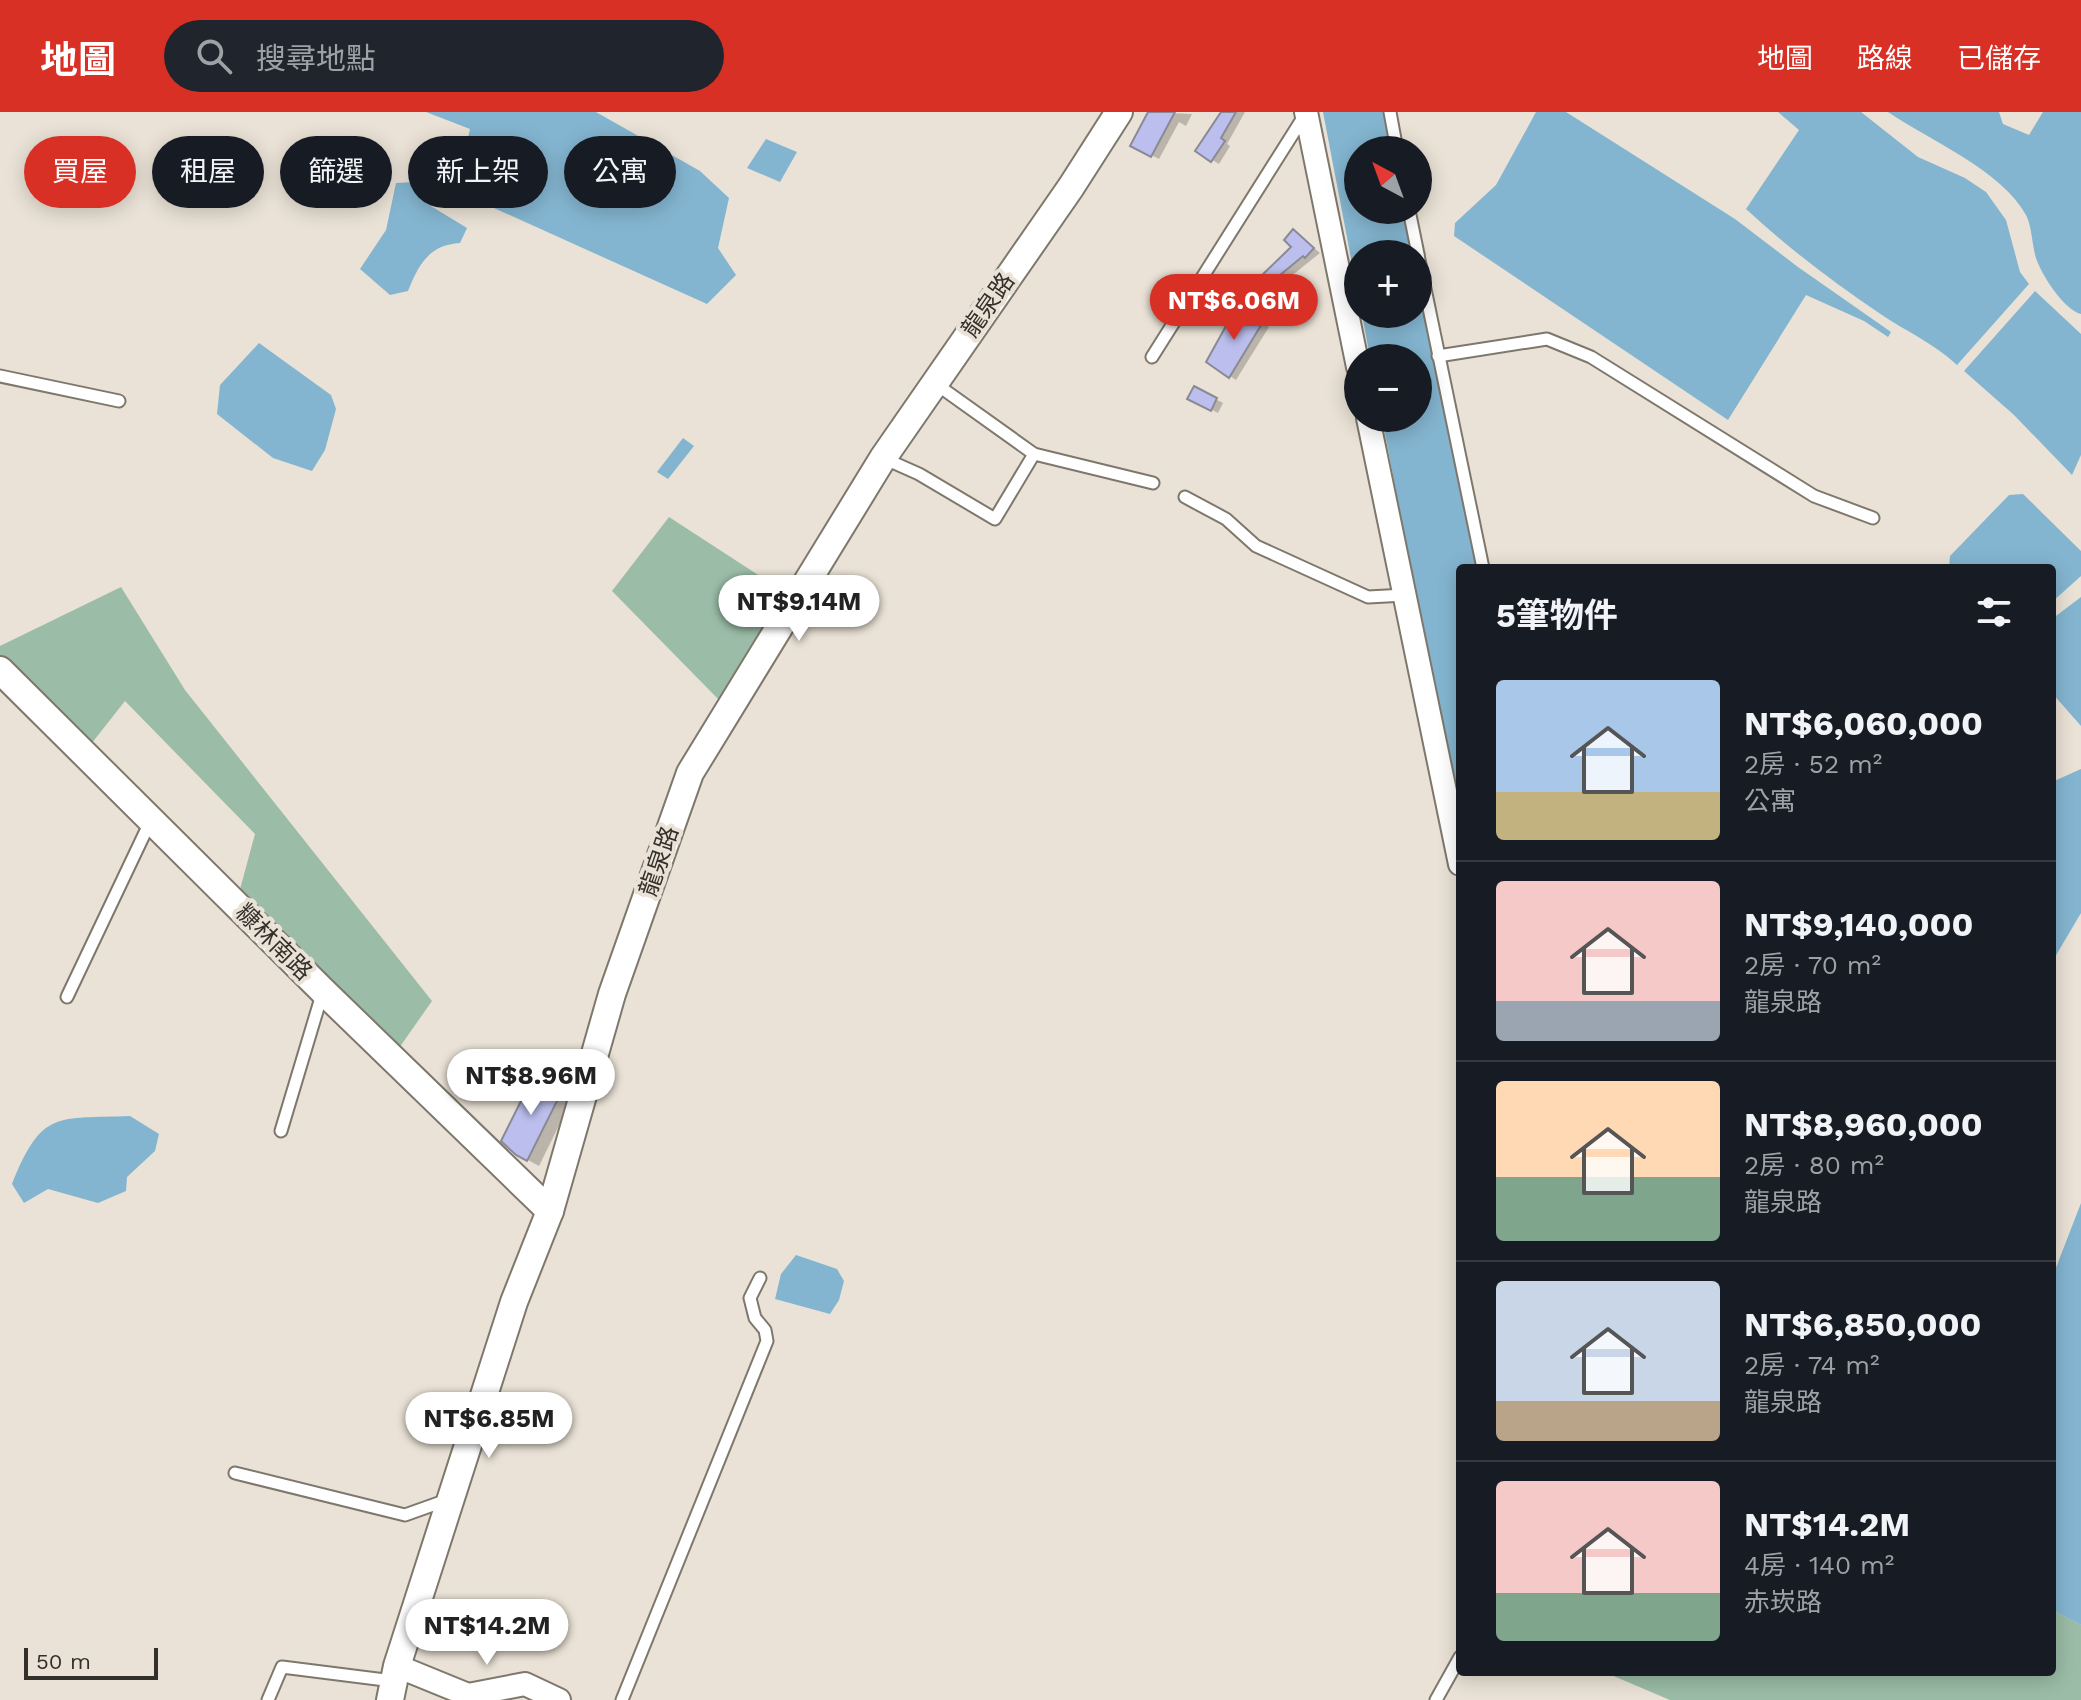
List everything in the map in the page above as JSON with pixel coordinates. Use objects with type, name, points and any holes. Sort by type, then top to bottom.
[{"type":"street","name":"龍泉路","points":[[394,1682],[514,1302],[550,1211],[612,994],[690,773],[883,458],[1071,187],[1119,112]]},
{"type":"street","points":[[1306,112],[1353,344]]},
{"type":"street","points":[[1371,432],[1456,844]]},
{"type":"street","name":"糠林南路","points":[[0,670],[550,1211]]},
{"type":"street","points":[[394,1682],[468,1695],[525,1684],[559,1700]]},
{"type":"lane","points":[[1152,357],[1306,112]]},
{"type":"lane","points":[[1390,112],[1394,136]]},
{"type":"lane","points":[[1432,325],[1482,564]]},
{"type":"lane","points":[[1438,356],[1547,339],[1591,357],[1814,496],[1873,518]]},
{"type":"lane","points":[[0,376],[119,401]]},
{"type":"lane","points":[[934,383],[1034,454],[1153,483]]},
{"type":"lane","points":[[883,458],[919,474],[995,519],[1034,454]]},
{"type":"lane","points":[[1185,497],[1226,519],[1256,546],[1368,597],[1405,595]]},
{"type":"lane","points":[[67,997],[151,820]]},
{"type":"lane","points":[[281,1131],[323,991]]},
{"type":"lane","points":[[622,1700],[767,1341],[765,1330],[755,1318],[750,1298],[760,1278]]},
{"type":"lane","points":[[235,1473],[405,1515],[450,1499]]},
{"type":"lane","points":[[1436,1700],[1456,1664]]},
{"type":"lane","points":[[268,1700],[282,1667],[394,1682]]},
{"type":"green space","points":[[669,517],[786,593],[723,704],[612,591]]},
{"type":"green space","points":[[121,587],[185,690],[432,1001],[392,1058],[236,904],[255,834],[125,701],[84,753],[0,673],[0,646]]},
{"type":"green space","points":[[2056,1612],[2081,1625],[2081,1700],[1670,1700],[1613,1676],[2056,1676]]},
{"type":"water","points":[[426,112],[596,112],[638,136],[564,136],[564,208],[676,208],[676,157],[700,171],[729,198],[718,248],[736,275],[707,304],[494,208],[548,208],[548,136],[468,136],[470,129]]},
{"type":"water","points":[[1323,112],[1387,112],[1392,136],[1344,136],[1344,222]]},
{"type":"water","points":[[1536,112],[1566,112],[1735,219],[1891,332],[1888,337],[1864,321],[1806,295],[1728,420],[1454,236],[1455,223],[1496,185]]},
{"type":"water","points":[[1778,112],[1861,112],[1918,157],[1965,178],[1986,192],[2006,220],[2020,272],[2029,284],[1957,365],[1827,276],[1746,209],[1799,130]]},
{"type":"water","points":[[1888,112],[1999,112],[2003,124],[2029,135],[2043,112],[2081,112],[2081,314],[2061,299],[2043,273],[2036,258],[2028,220],[2015,199],[1983,170]]},
{"type":"water","points":[[766,139],[797,152],[780,182],[747,168]]},
{"type":"water","points":[[408,182],[408,208],[434,208],[467,228],[460,243],[440,248],[426,258],[408,291],[390,295],[360,269],[386,230],[396,183]]},
{"type":"water","points":[[1344,224],[1410,224],[1412,240],[1347,240]]},
{"type":"water","points":[[2035,291],[2081,334],[2081,455],[2072,475],[2014,415],[1964,371]]},
{"type":"water","points":[[1365,328],[1430,328],[1476,564],[1456,564],[1456,806],[1385,432],[1432,432],[1432,344],[1367,344]]},
{"type":"water","points":[[259,343],[331,395],[336,409],[325,450],[312,471],[273,458],[217,414],[220,385]]},
{"type":"water","points":[[683,438],[694,446],[668,479],[657,472]]},
{"type":"water","points":[[2023,494],[2081,551],[2081,576],[2056,598],[2056,564],[1949,564],[1950,556],[2009,495]]},
{"type":"water","points":[[2081,597],[2081,726],[2056,698],[2056,616]]},
{"type":"water","points":[[2081,769],[2081,913],[2056,955],[2056,780]]},
{"type":"water","points":[[130,1116],[159,1134],[155,1151],[127,1177],[126,1191],[98,1203],[48,1189],[24,1203],[12,1184],[33,1142],[43,1130],[68,1119]]},
{"type":"water","points":[[2081,1203],[2081,1625],[2056,1612],[2056,1268]]},
{"type":"water","points":[[796,1255],[837,1269],[844,1281],[839,1300],[830,1314],[775,1299],[781,1274]]},
{"type":"building","points":[[1148,112],[1175,112],[1151,157],[1130,146]]},
{"type":"building","points":[[1221,112],[1236,112],[1221,138],[1225,141],[1211,162],[1195,151]]},
{"type":"building","points":[[1293,229],[1314,248],[1262,290],[1255,282],[1291,247],[1284,240]]},
{"type":"building","points":[[1236,308],[1263,322],[1229,378],[1206,362]]},
{"type":"building","points":[[1194,386],[1217,398],[1211,411],[1187,399]]},
{"type":"building","points":[[534,1075],[563,1089],[527,1161],[501,1141]]}]
